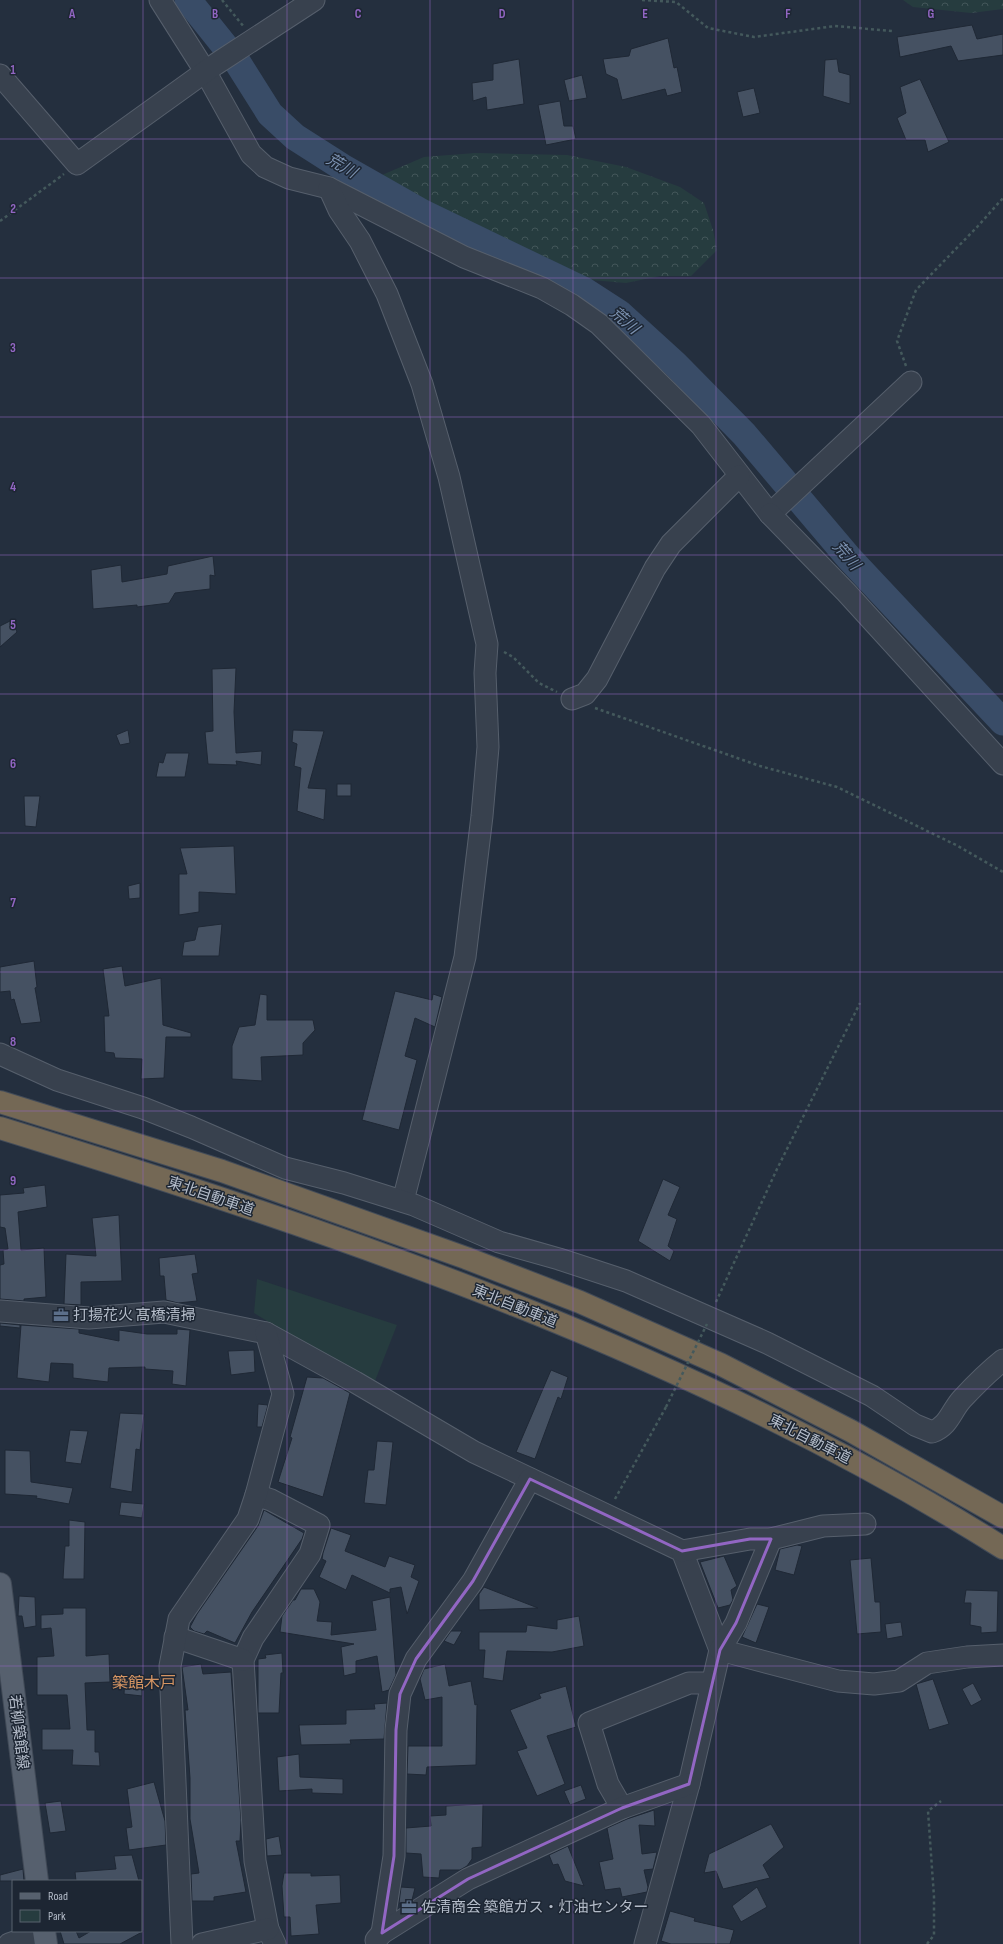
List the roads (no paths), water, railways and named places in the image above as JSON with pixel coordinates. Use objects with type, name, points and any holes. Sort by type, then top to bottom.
[{"type":"highway","name":"東北自動車道","points":[[0,1102],[222,1172],[458,1255],[580,1302],[727,1367],[851,1431],[1003,1517]]},
{"type":"highway","name":"東北自動車道","points":[[0,1128],[215,1196],[458,1283],[571,1328],[710,1389],[839,1453],[1003,1548]]},
{"type":"main road","name":"若柳築館線","points":[[0,1584],[37,1880]]},
{"type":"street","points":[[160,0],[211,68],[251,154],[265,167],[289,178],[329,188],[464,257],[542,288],[572,305],[599,324],[696,420],[739,476],[774,510],[846,592],[1003,764]]},
{"type":"street","points":[[0,75],[76,164],[211,68],[314,0]]},
{"type":"street","points":[[329,188],[339,210],[360,241],[387,294],[422,384],[449,477],[487,644],[485,673],[488,746],[482,816],[465,957],[402,1201]]},
{"type":"street","points":[[774,510],[911,382]]},
{"type":"street","points":[[572,699],[585,694],[597,679],[655,568],[671,544],[739,476]]},
{"type":"street","points":[[0,1054],[57,1080],[143,1108],[191,1127],[285,1168],[344,1183],[402,1201],[499,1242],[559,1259],[626,1281],[708,1320],[767,1343],[872,1396],[915,1425],[932,1432],[941,1428],[960,1401],[983,1377],[1003,1360]]},
{"type":"street","points":[[0,1311],[89,1318],[164,1312],[266,1333],[355,1382],[474,1452],[682,1551],[750,1539],[771,1539],[823,1526],[865,1524]]},
{"type":"street","points":[[182,1944],[170,1666],[179,1619],[248,1518],[256,1495],[283,1394],[266,1333]]},
{"type":"street","points":[[377,1938],[394,1856],[396,1730],[400,1694],[416,1660],[473,1581],[530,1479]]},
{"type":"street","points":[[202,1944],[272,1937],[255,1861],[243,1660],[252,1638],[310,1554],[319,1524],[272,1500],[256,1495]]},
{"type":"street","points":[[645,1944],[688,1784],[720,1650],[736,1623],[771,1539]]},
{"type":"street","points":[[682,1551],[720,1650]]},
{"type":"street","points":[[175,1637],[243,1660]]},
{"type":"street","points":[[720,1650],[838,1681],[874,1684],[900,1681],[927,1663],[967,1657],[1003,1655]]},
{"type":"street","points":[[622,1808],[608,1784],[589,1723],[689,1683],[712,1683]]},
{"type":"street","points":[[377,1938],[468,1880],[622,1808],[688,1784]]},
{"type":"street","points":[[8,1944],[44,1936]]},
{"type":"waterway","name":"荒川","points":[[188,0],[236,60],[270,114],[295,137],[342,167],[423,213],[585,291],[619,313],[675,364],[744,434],[849,558],[1003,722]]},
{"type":"place","name":"打揚花火 髙橋清掃","points":[[61,1315]]},
{"type":"place","name":"佐清商会 築館ガス・灯油センター","points":[[409,1907]]},
{"type":"district","name":"築館木戸","points":[[144,1682]]}]
